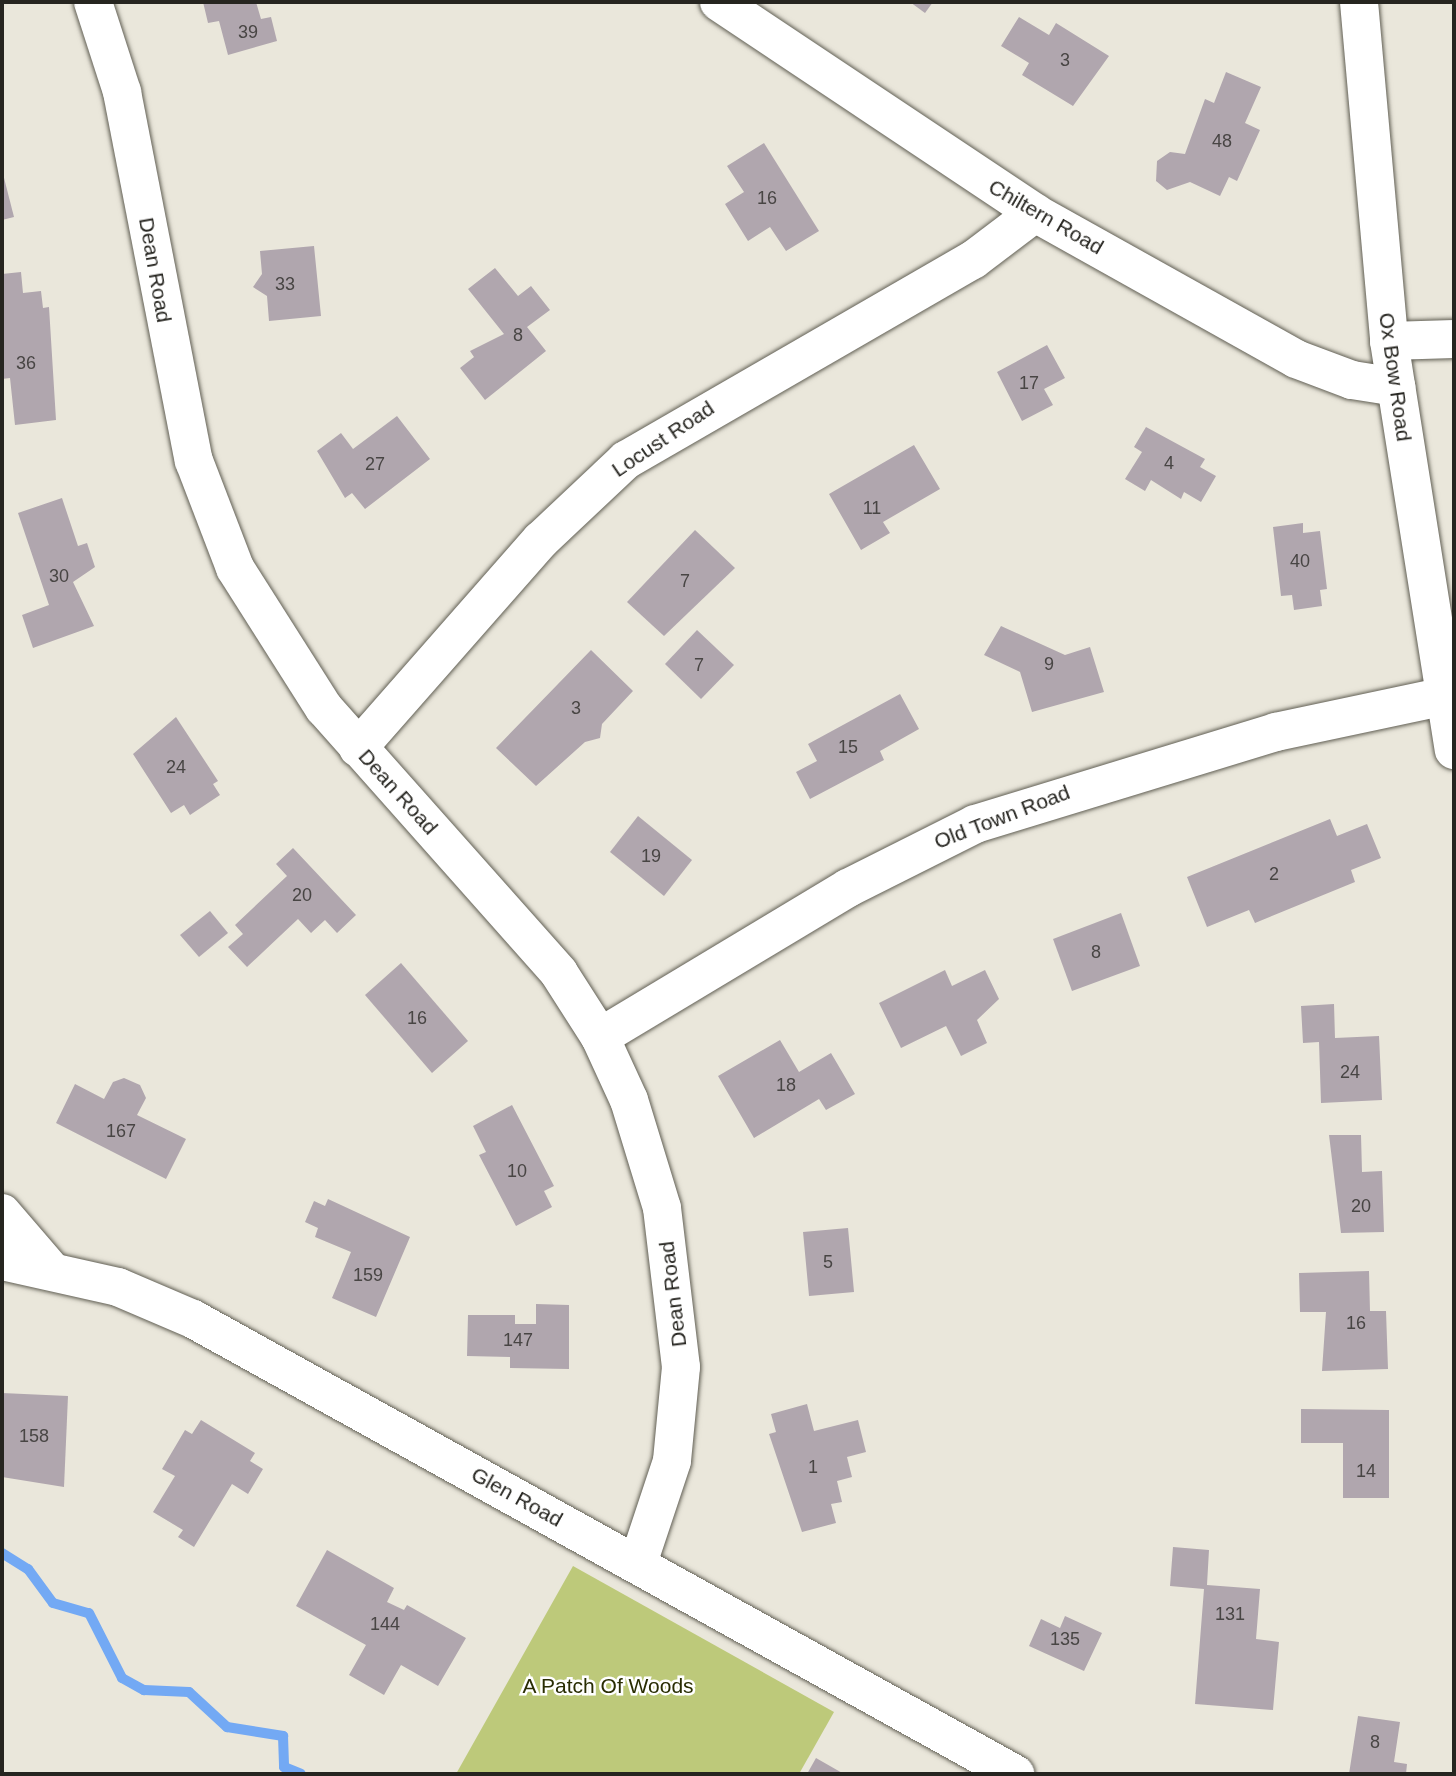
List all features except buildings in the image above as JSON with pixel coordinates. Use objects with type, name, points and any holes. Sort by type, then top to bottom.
[{"type":"street","name":"Dean Road","points":[[93,2],[122,92],[175,381],[217,529],[275,640],[358,748],[551,963],[600,1037],[650,1163],[676,1297],[679,1413],[659,1510],[638,1563]]},
{"type":"street","name":"Chiltern Road","points":[[719,2],[1035,213],[1296,359],[1352,380],[1396,387]]},
{"type":"street","name":"Ox Bow Road","points":[[1359,2],[1389,341],[1454,750]]},
{"type":"street","name":"Locust Road","points":[[358,748],[541,540],[626,460],[973,260],[1035,213]]},
{"type":"street","points":[[1389,341],[1454,339]]},
{"type":"street","name":"Old Town Road","points":[[600,1037],[849,888],[975,824],[1276,732],[1445,696]]},
{"type":"street","points":[[2,1213],[50,1269]]},
{"type":"street","name":"Glen Road","points":[[2,1261],[50,1269],[118,1287],[193,1319],[1015,1774]]},
{"type":"green space","name":"A Patch Of Woods","points":[[573,1566],[834,1712],[799,1774],[456,1774]]},
{"type":"waterway","points":[[2,1553],[28,1569],[53,1603],[89,1613],[122,1678],[144,1690],[189,1692],[227,1727],[283,1736],[284,1767],[301,1774]]}]
